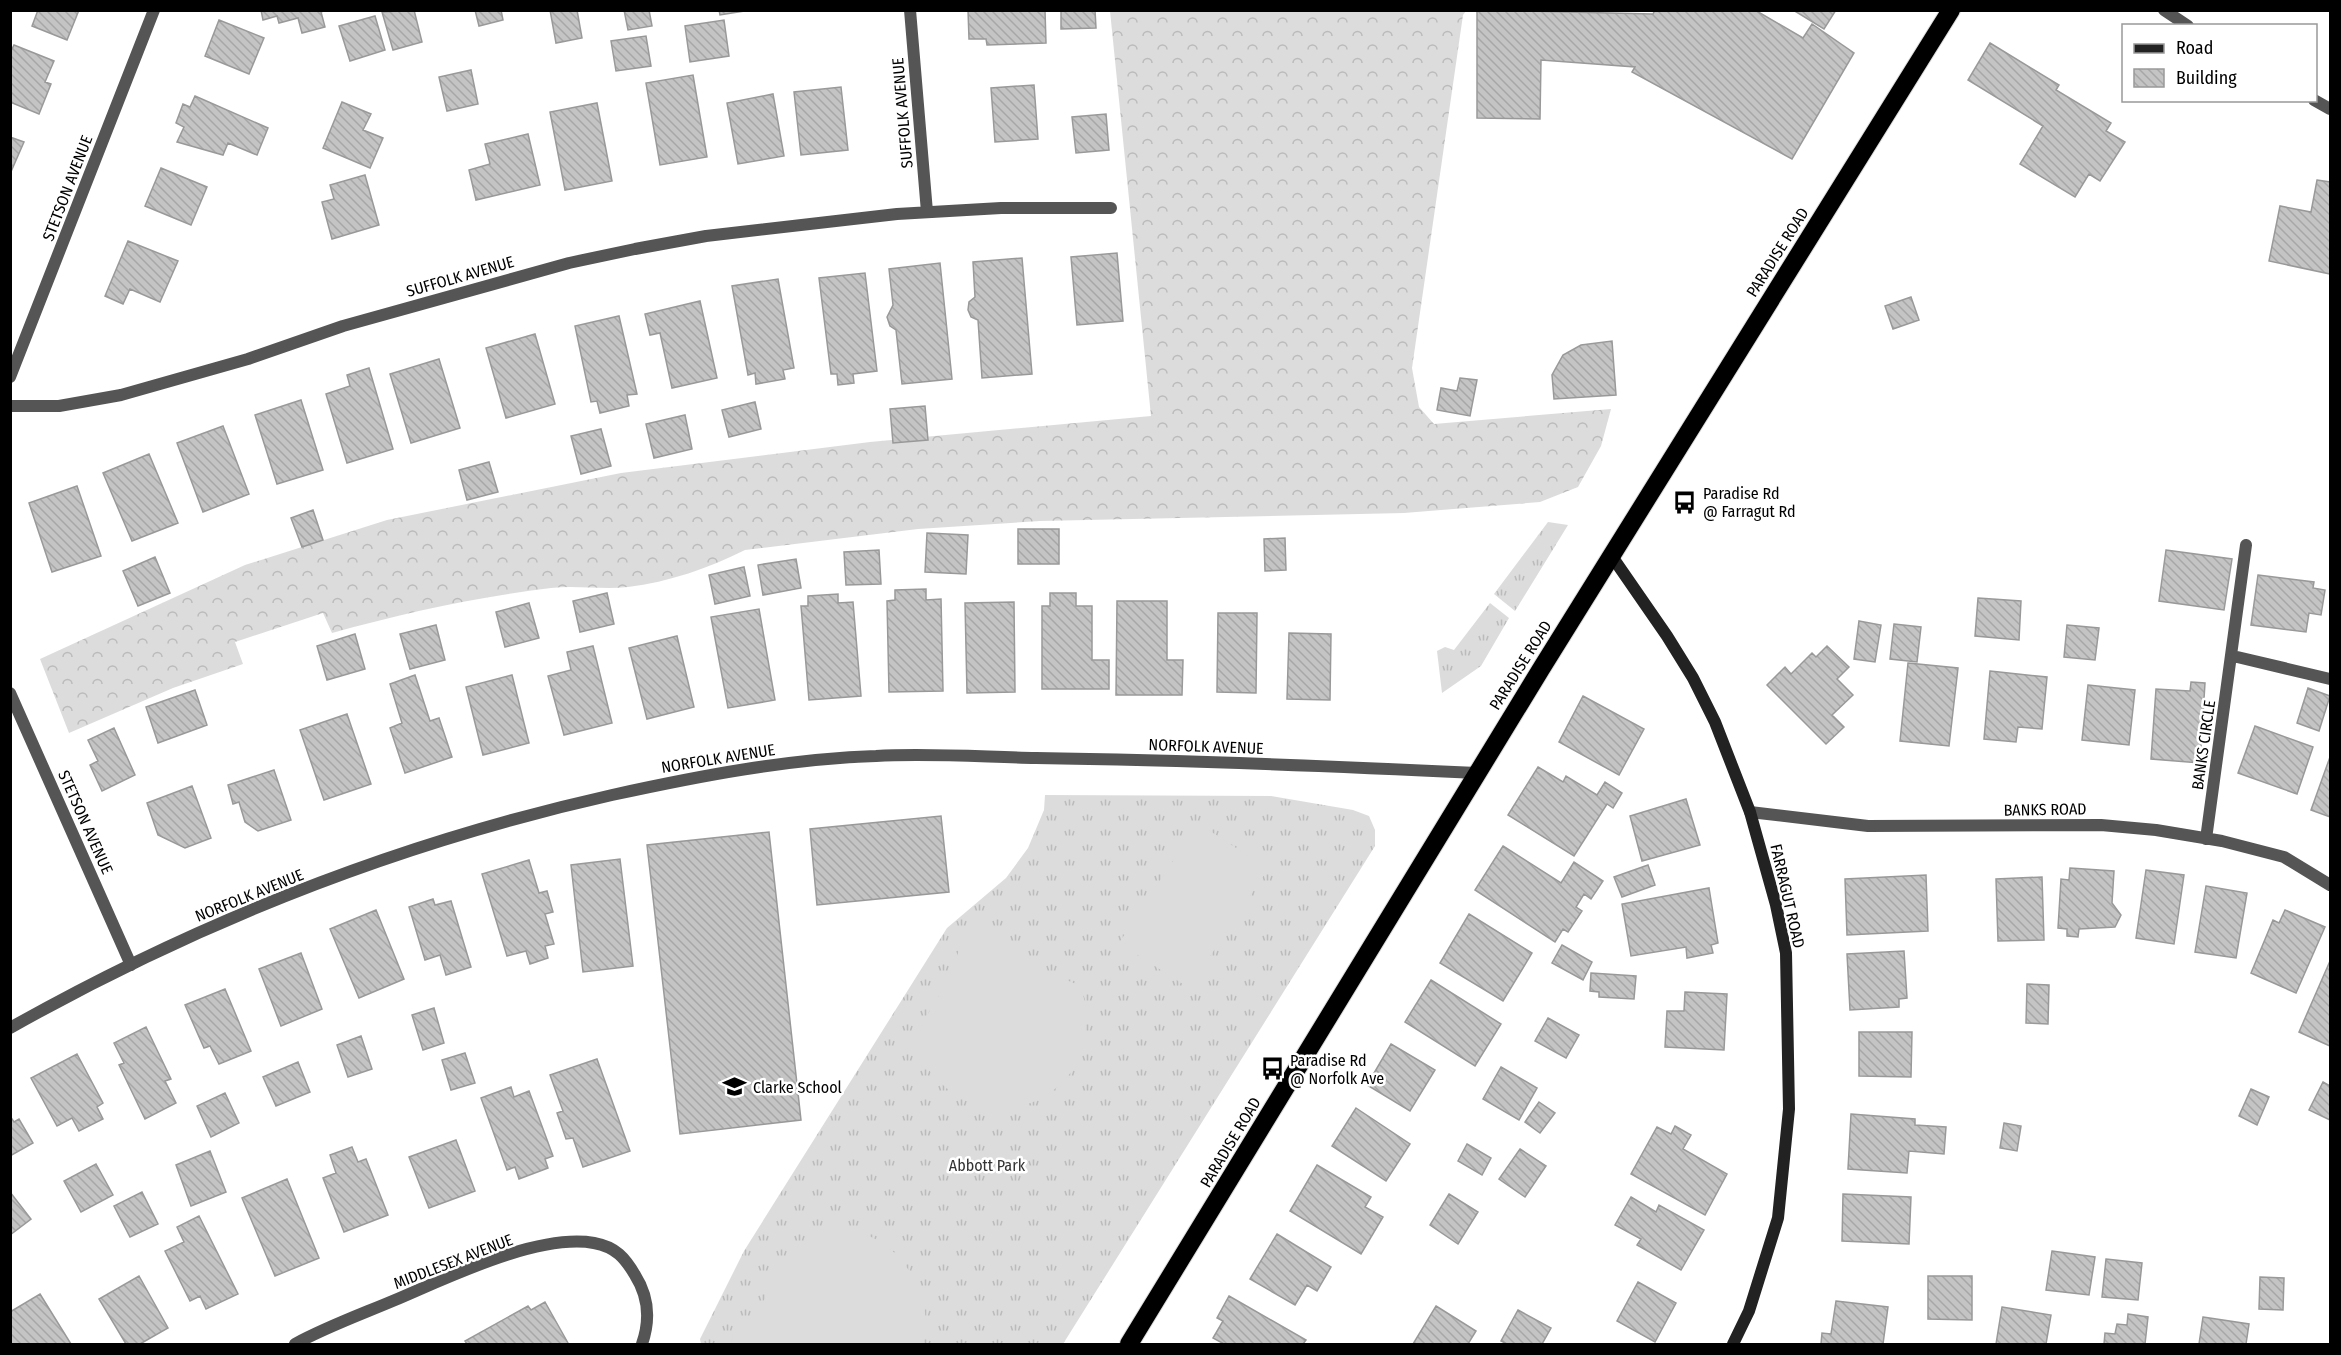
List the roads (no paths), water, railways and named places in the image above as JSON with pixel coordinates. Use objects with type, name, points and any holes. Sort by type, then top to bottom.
[{"type":"highway","name":"PARADISE ROAD","points":[[1129,1344],[1611,555],[1951,10]]},
{"type":"street","name":"STETSON AVENUE","points":[[10,377],[154,10]]},
{"type":"street","name":"SUFFOLK AVENUE","points":[[910,10],[927,212]]},
{"type":"street","points":[[2164,10],[2185,24]]},
{"type":"street","points":[[2317,102],[2331,109]]},
{"type":"street","name":"SUFFOLK AVENUE","points":[[10,406],[59,406],[121,395],[248,359],[343,326],[568,263],[706,236],[927,212],[1001,208],[1111,208]]},
{"type":"street","name":"BANKS CIRCLE","points":[[2206,838],[2233,656],[2246,545]]},
{"type":"street","name":"FARRAGUT ROAD","points":[[1611,555],[1693,678],[1715,722],[1750,812],[1776,905],[1786,953],[1790,1109],[1778,1218],[1749,1311],[1732,1344]]},
{"type":"street","points":[[2233,656],[2331,679]]},
{"type":"street","name":"STETSON AVENUE","points":[[10,693],[131,965]]},
{"type":"street","name":"NORFOLK AVENUE","points":[[10,1028],[93,982],[131,965],[262,907],[425,844],[549,809],[687,778],[746,769],[878,755],[1098,759],[1478,773]]},
{"type":"street","name":"BANKS ROAD","points":[[1750,812],[1868,826],[2101,825],[2156,830],[2206,838],[2284,857],[2331,885]]},
{"type":"street","name":"MIDDLESEX AVENUE","points":[[295,1344],[467,1270],[544,1246],[574,1241],[597,1244],[623,1255],[642,1286],[648,1324],[642,1344]]},
{"type":"place","name":"Paradise Rd @ Farragut Rd","points":[[1685,502]]},
{"type":"place","name":"Paradise Rd @ Norfolk Ave","points":[[1272,1069]]},
{"type":"place","name":"Clarke School","points":[[735,1087]]},
{"type":"park label","name":"Abbott Park","points":[[987,1165]]}]
